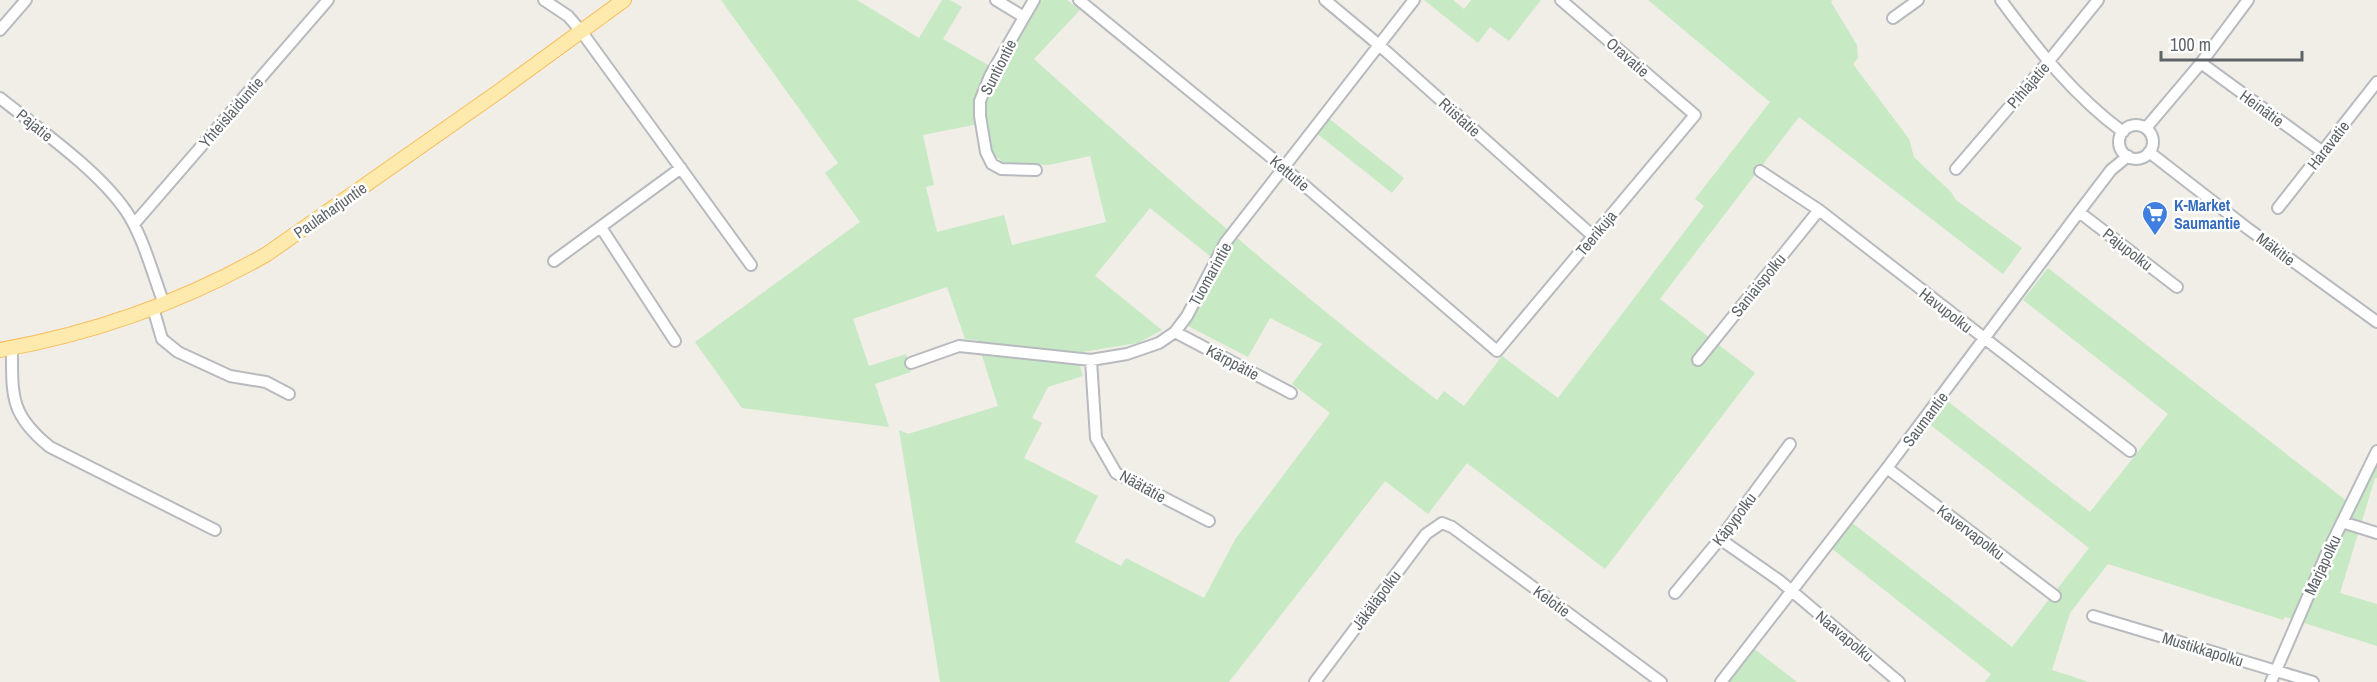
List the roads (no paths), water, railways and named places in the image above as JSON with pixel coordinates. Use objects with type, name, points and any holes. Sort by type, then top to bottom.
[{"type":"main road","name":"Paulaharjuntie","points":[[6,349],[93,330],[158,306],[230,275],[267,254],[624,0]]},
{"type":"street","points":[[0,30],[26,0]]},
{"type":"street","name":"Yhteislaiduntie","points":[[134,224],[328,0]]},
{"type":"street","points":[[544,0],[568,15],[582,31],[751,265]]},
{"type":"street","points":[[996,0],[1024,17]]},
{"type":"street","name":"Suntiontie","points":[[1034,0],[990,76],[980,101],[980,116],[986,152],[992,164],[1001,170],[1036,170]]},
{"type":"street","name":"Kettutie","points":[[1079,0],[1283,167],[1497,351]]},
{"type":"street","name":"Riistatie","points":[[1325,0],[1379,45],[1593,236]]},
{"type":"street","name":"Tuomarintie","points":[[911,363],[959,346],[1091,360],[1127,354],[1159,343],[1175,332],[1187,316],[1225,243],[1414,0]]},
{"type":"street","name":"Oravatie","points":[[1561,0],[1695,115]]},
{"type":"street","points":[[1893,18],[1918,0]]},
{"type":"street","points":[[2001,0],[2048,62],[2094,108],[2123,132]]},
{"type":"street","name":"Pihlajatie","points":[[1956,169],[2098,0]]},
{"type":"street","points":[[2146,128],[2201,63],[2248,0]]},
{"type":"street","name":"Heinätie","points":[[2201,63],[2323,152]]},
{"type":"street","name":"Haravatie","points":[[2278,208],[2377,82]]},
{"type":"street","name":"Pajatie","points":[[0,98],[69,153],[111,193],[134,224],[158,306],[162,339],[178,352],[230,376],[266,382],[290,394]]},
{"type":"street","name":"Teerikuja","points":[[1497,351],[1695,115]]},
{"type":"street","points":[[2134,125],[2146,128],[2153,139],[2150,152],[2139,158],[2128,156],[2120,144],[2123,132],[2134,125]]},
{"type":"street","name":"Mäkitie","points":[[2150,152],[2256,234],[2377,322]]},
{"type":"street","name":"Saumantie","points":[[1721,682],[1887,468],[2111,170],[2128,156]]},
{"type":"street","points":[[554,261],[602,229],[681,168]]},
{"type":"street","name":"Havupolku","points":[[1760,171],[1819,210],[2130,451]]},
{"type":"street","name":"Saniaispolku","points":[[1698,360],[1819,210]]},
{"type":"street","name":"Pajupolku","points":[[2079,212],[2177,287]]},
{"type":"street","points":[[602,229],[675,341]]},
{"type":"street","name":"Kärppätie","points":[[1175,332],[1291,393]]},
{"type":"street","points":[[6,349],[13,397],[21,418],[32,432],[50,447],[215,530]]},
{"type":"street","name":"Näätätie","points":[[1091,360],[1096,438],[1116,473],[1209,521]]},
{"type":"street","name":"Käpypolku","points":[[1675,592],[1720,538],[1790,444]]},
{"type":"street","name":"Marjapolku","points":[[2271,682],[2274,670],[2377,451]]},
{"type":"street","name":"Kavervapolku","points":[[1887,468],[2055,596]]},
{"type":"street","points":[[2342,522],[2377,533]]},
{"type":"street","name":"Jäkäläpolku","points":[[1314,682],[1426,534],[1442,523]]},
{"type":"street","name":"Kelotie","points":[[1442,523],[1452,527],[1661,682]]},
{"type":"street","name":"Naavapolku","points":[[1720,538],[1791,590],[1899,682]]},
{"type":"street","name":"Mustikkapolku","points":[[2093,616],[2313,682]]},
{"type":"place","name":"K-Market Saumantie","points":[[2155,237]]}]
